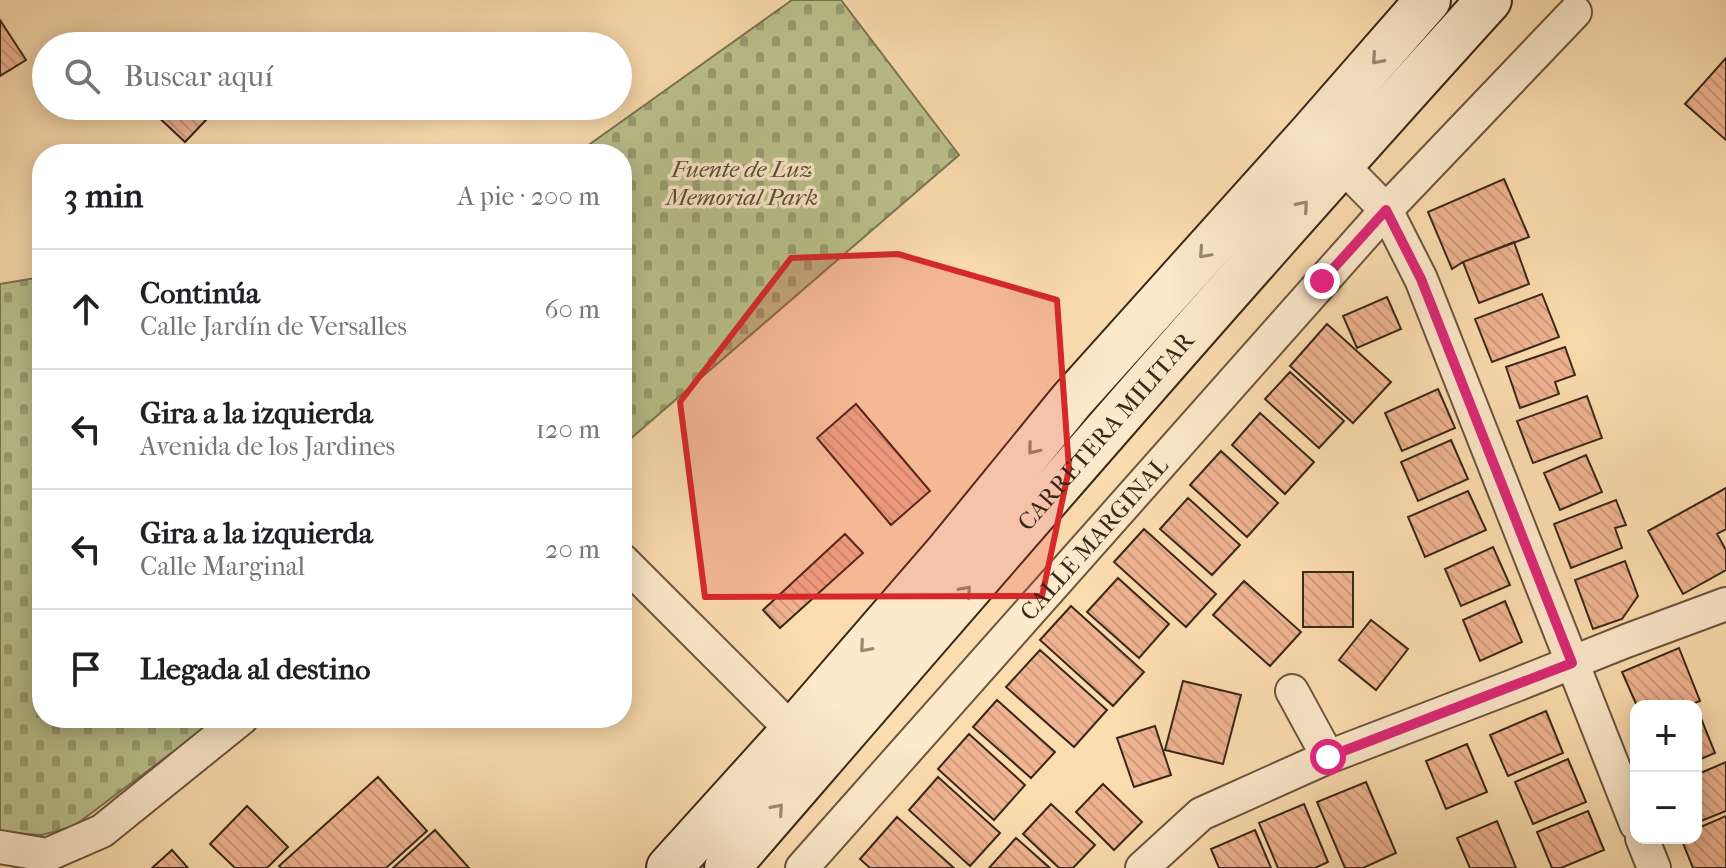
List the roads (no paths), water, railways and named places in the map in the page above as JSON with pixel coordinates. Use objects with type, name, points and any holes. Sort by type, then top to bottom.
[{"type":"main road","name":"CARRETERA MILITAR","points":[[727,868],[1102,434],[1326,149],[1428,0]]},
{"type":"main road","name":"CARRETERA MILITAR","points":[[669,868],[947,553],[1072,400],[1326,149],[1489,0]]},
{"type":"street","name":"CALLE MARGINAL","points":[[802,868],[1386,210],[1575,12]]},
{"type":"street","points":[[1326,149],[1386,210],[1421,279],[1630,809]]},
{"type":"street","points":[[632,570],[793,731]]},
{"type":"street","points":[[1142,868],[1201,814],[1328,757],[1726,604]]},
{"type":"street","points":[[1292,691],[1328,757]]},
{"type":"street","points":[[0,847],[47,855],[102,831],[230,728]]},
{"type":"street","points":[[1644,844],[1654,868]]},
{"type":"park label","name":"Fuente de Luz Memorial Park","points":[[742,183]]}]
